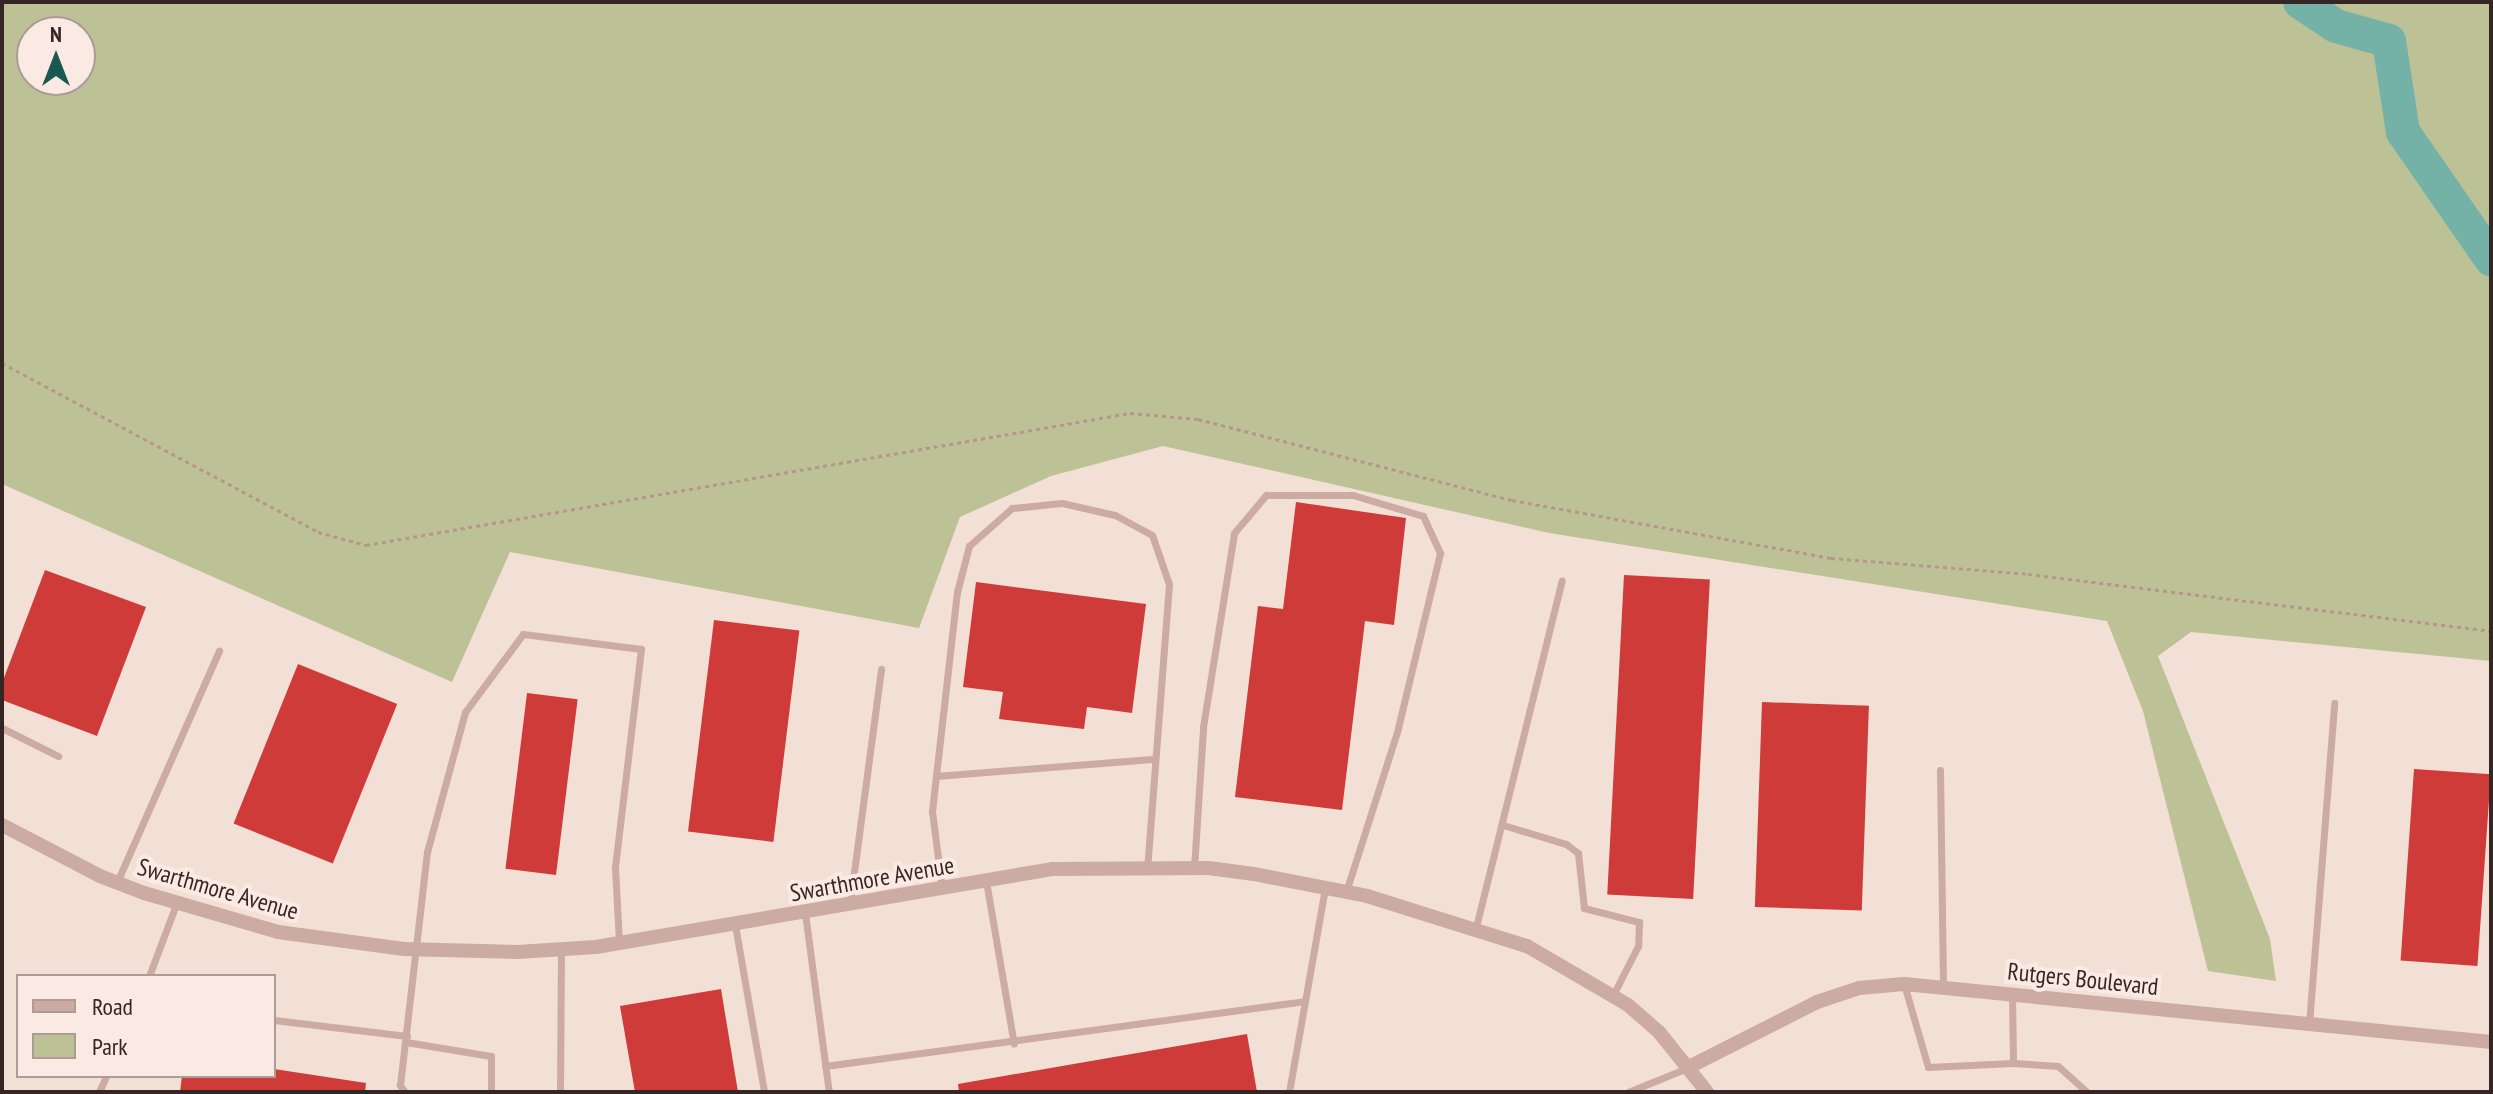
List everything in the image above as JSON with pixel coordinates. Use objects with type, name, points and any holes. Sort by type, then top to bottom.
[{"type":"street","name":"Swarthmore Avenue","points":[[2,825],[117,882],[177,902],[278,932],[419,949],[561,949],[619,943],[1053,869],[1194,868],[1325,888],[1476,927],[1527,946],[1613,995],[1659,1032],[1707,1092]]},
{"type":"street","name":"Rutgers Boulevard","points":[[1687,1068],[1817,1002],[1859,988],[1904,984],[2491,1042]]},
{"type":"lane","points":[[1194,868],[1203,727],[1234,533],[1266,495],[1353,495],[1423,516],[1440,553],[1397,732],[1346,892]]},
{"type":"lane","points":[[942,889],[932,811],[957,592],[969,546],[1012,508],[1062,503],[1115,515],[1152,535],[1169,584],[1152,759],[1147,869]]},
{"type":"lane","points":[[1476,927],[1562,580]]},
{"type":"lane","points":[[405,1092],[400,1085],[419,949],[417,909],[427,852],[465,712],[523,634],[641,649],[615,868],[619,943]]},
{"type":"lane","points":[[117,882],[219,651]]},
{"type":"lane","points":[[850,905],[881,669]]},
{"type":"lane","points":[[2309,1024],[2334,703]]},
{"type":"lane","points":[[2,728],[58,756]]},
{"type":"lane","points":[[936,776],[1152,759]]},
{"type":"lane","points":[[1940,770],[1943,988]]},
{"type":"lane","points":[[1503,825],[1566,844],[1578,853],[1584,908],[1639,922],[1638,946],[1613,995]]},
{"type":"lane","points":[[986,881],[1014,1044]]},
{"type":"lane","points":[[1289,1092],[1325,888]]},
{"type":"lane","points":[[150,974],[177,902]]},
{"type":"lane","points":[[805,913],[829,1092]]},
{"type":"lane","points":[[735,925],[764,1092]]},
{"type":"lane","points":[[560,1092],[561,949]]},
{"type":"lane","points":[[1904,984],[1928,1067],[2013,1063],[2058,1066],[2087,1092]]},
{"type":"lane","points":[[2012,994],[2013,1063]]},
{"type":"lane","points":[[825,1066],[1014,1044],[1305,1001]]},
{"type":"lane","points":[[276,1020],[406,1039],[491,1056],[491,1092]]},
{"type":"lane","points":[[1628,1092],[1687,1068]]},
{"type":"path","points":[[2,363],[318,532],[366,545],[1130,413],[1212,422],[1512,500],[1831,558],[2028,574],[2491,631]]},
{"type":"green space","points":[[2,2],[2491,2],[2491,661],[2191,632],[2158,656],[2270,939],[2276,981],[2208,971],[2143,711],[2107,621],[1549,533],[1163,446],[1051,476],[960,517],[919,628],[510,552],[452,682],[2,484]]},
{"type":"building","points":[[1296,502],[1406,518],[1394,625],[1365,621],[1342,810],[1235,797],[1258,606],[1283,609]]},
{"type":"building","points":[[45,570],[146,607],[97,736],[2,700],[2,683]]},
{"type":"building","points":[[1624,575],[1710,580],[1693,899],[1607,895]]},
{"type":"building","points":[[976,582],[1146,604],[1132,713],[1087,707],[1084,729],[999,719],[1003,692],[963,687]]},
{"type":"building","points":[[714,620],[799,630],[773,842],[688,831]]},
{"type":"building","points":[[298,664],[397,704],[333,864],[234,823]]},
{"type":"building","points":[[527,693],[578,699],[556,875],[505,869]]},
{"type":"building","points":[[1762,702],[1869,706],[1862,911],[1755,907]]},
{"type":"building","points":[[2414,769],[2491,774],[2477,966],[2401,961]]},
{"type":"building","points":[[721,989],[738,1092],[635,1092],[620,1006]]},
{"type":"building","points":[[1247,1034],[1257,1092],[959,1092],[958,1084]]},
{"type":"building","points":[[276,1069],[366,1083],[365,1092],[180,1092],[182,1078],[276,1078]]},
{"type":"waterway","points":[[2300,2],[2336,26],[2389,41],[2403,132],[2491,259]]}]
